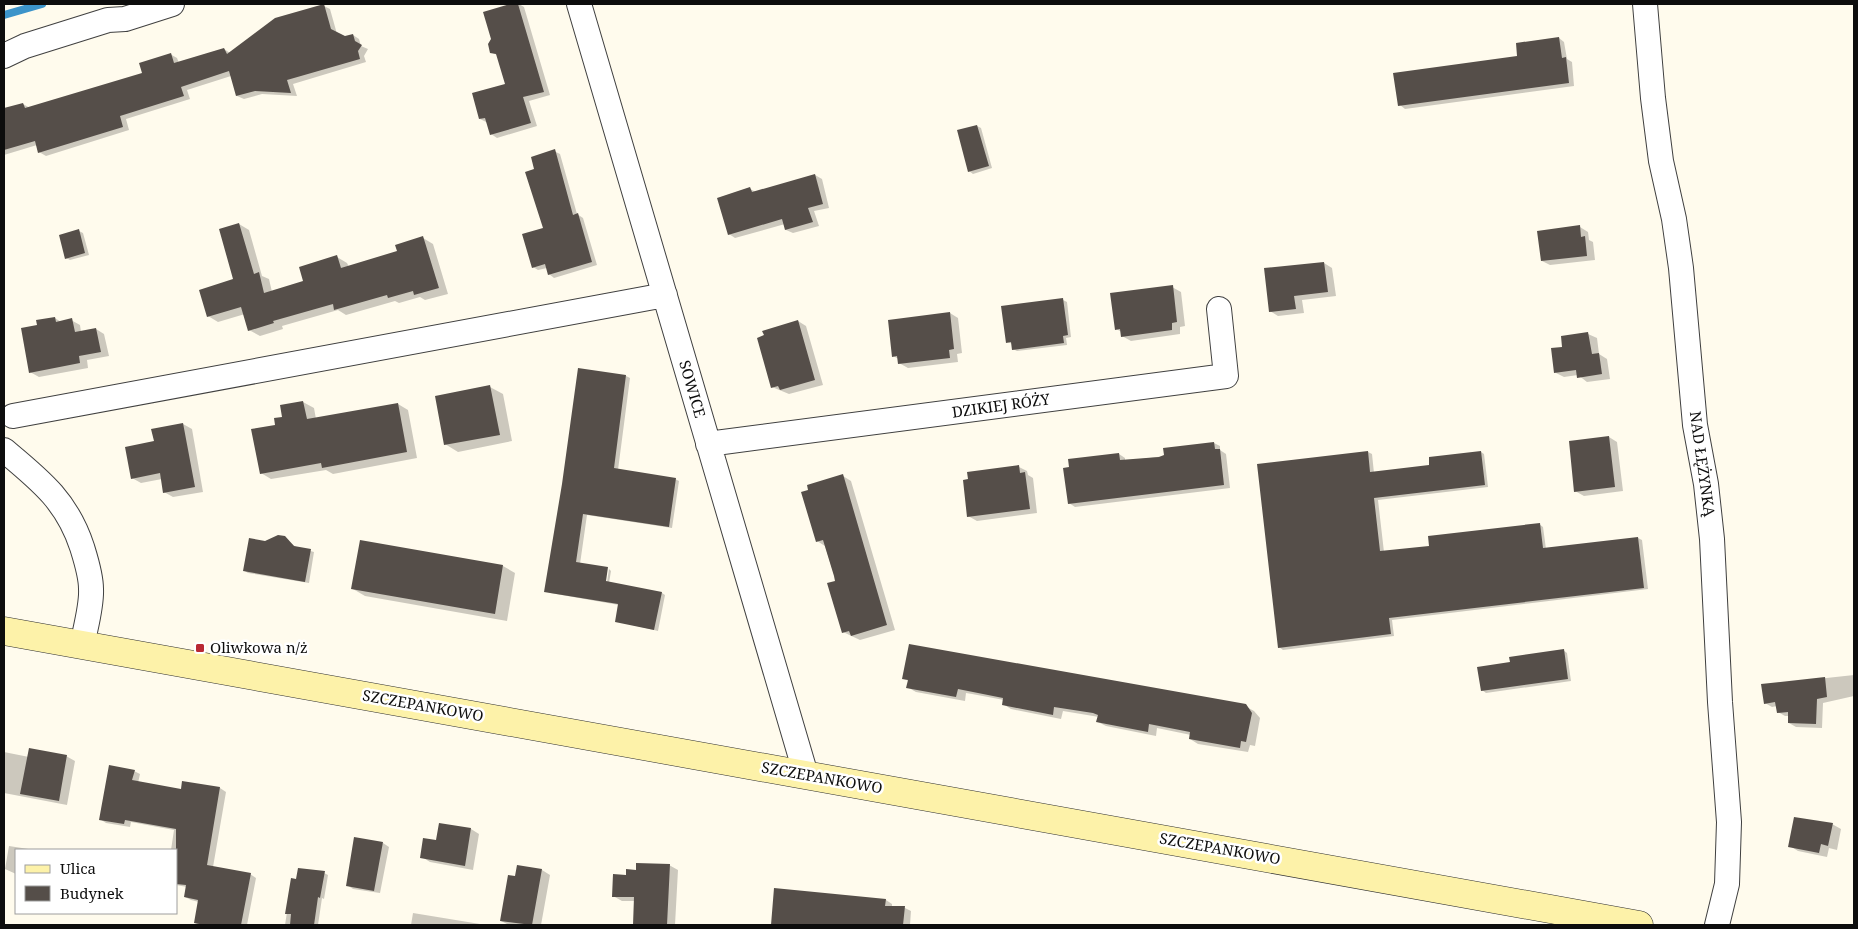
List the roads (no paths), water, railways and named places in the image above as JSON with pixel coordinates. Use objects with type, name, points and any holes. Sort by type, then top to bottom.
[{"type":"street","points":[[4,56],[25,46],[108,20],[125,19],[172,4]]},
{"type":"street","name":"SOWICE","points":[[579,4],[806,775]]},
{"type":"street","name":"NAD ŁĘŻYNKĄ","points":[[1645,4],[1658,134],[1681,268],[1695,425],[1706,484],[1712,539],[1720,702],[1730,822],[1727,884],[1718,925]]},
{"type":"street","points":[[13,416],[665,296]]},
{"type":"street","name":"DZIKIEJ RÓŻY","points":[[708,444],[1226,376],[1219,309]]},
{"type":"street","points":[[4,450],[42,483],[64,507],[76,528],[86,558],[92,590],[82,646]]},
{"type":"street","name":"SZCZEPANKOWO","points":[[4,631],[1639,925]]},
{"type":"waterway","points":[[4,15],[42,4]]},
{"type":"place","name":"Oliwkowa n/ż","points":[[200,648]]}]
